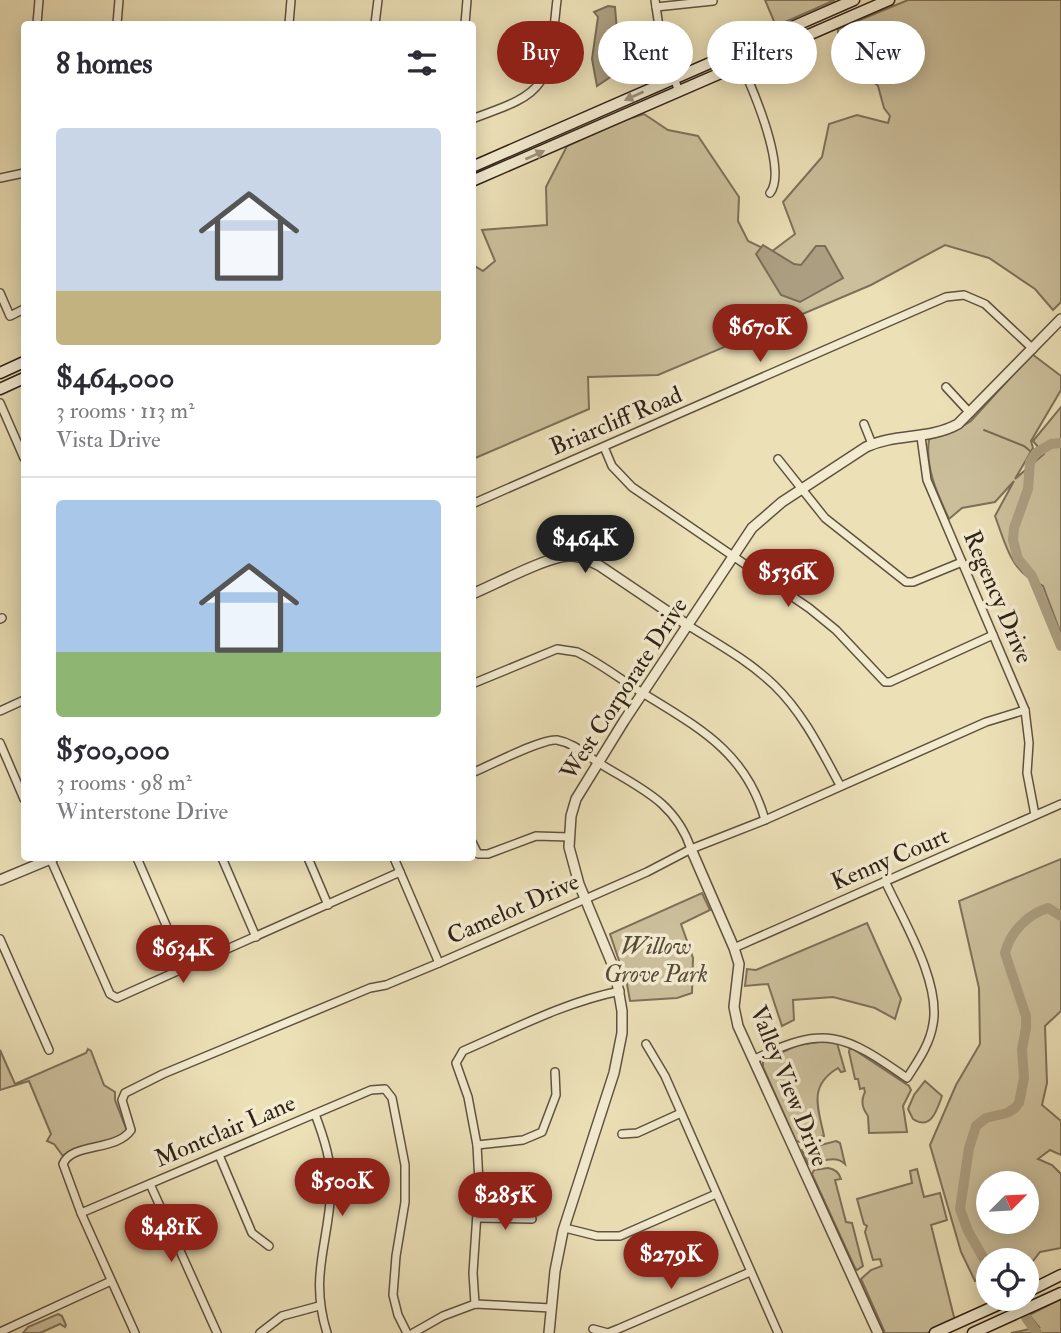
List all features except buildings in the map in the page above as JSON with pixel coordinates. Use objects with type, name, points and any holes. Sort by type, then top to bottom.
[{"type":"main road","points":[[806,21],[854,0]]},
{"type":"main road","points":[[817,29],[870,4],[890,0]]},
{"type":"main road","points":[[476,179],[707,80]]},
{"type":"main road","points":[[476,165],[663,84]]},
{"type":"main road","points":[[0,373],[21,363]]},
{"type":"main road","points":[[0,388],[21,379]]},
{"type":"main road","points":[[1039,1286],[1061,1275]]},
{"type":"main road","points":[[973,1333],[1061,1293]]},
{"type":"main road","points":[[935,1333],[985,1311]]},
{"type":"street","points":[[37,21],[39,0]]},
{"type":"street","points":[[117,21],[119,0]]},
{"type":"street","points":[[289,21],[291,0]]},
{"type":"street","points":[[375,21],[378,0]]},
{"type":"street","points":[[464,21],[467,0]]},
{"type":"street","points":[[476,117],[519,99],[539,84],[550,49],[556,0]]},
{"type":"street","points":[[655,4],[713,1]]},
{"type":"street","points":[[676,84],[679,92]]},
{"type":"street","points":[[749,84],[767,130],[774,176],[770,193]]},
{"type":"street","points":[[0,178],[21,174]]},
{"type":"street","points":[[0,293],[9,316],[21,310]]},
{"type":"street","name":"Briarcliff Road","points":[[476,502],[946,297],[964,295],[985,303],[1032,349]]},
{"type":"street","name":"West Corporate Drive","points":[[549,1333],[559,1250],[619,1055],[622,1011],[620,991],[611,958],[573,863],[569,837],[576,799],[752,528],[801,489],[872,444],[948,430],[970,413],[1061,319]]},
{"type":"street","points":[[946,387],[970,413]]},
{"type":"street","points":[[0,403],[21,438]]},
{"type":"street","points":[[864,424],[872,444]]},
{"type":"street","name":"Regency Drive","points":[[921,437],[927,480],[1025,709],[1029,743],[1027,773],[1035,815]]},
{"type":"street","points":[[604,447],[612,466],[632,487],[809,608],[836,630],[885,682],[993,635]]},
{"type":"street","points":[[778,459],[825,517],[906,582],[914,582],[962,562]]},
{"type":"street","points":[[476,592],[535,566],[568,555],[600,566],[730,651],[776,687],[811,732],[840,785]]},
{"type":"street","points":[[476,682],[540,655],[564,649],[588,657],[704,731],[724,748],[752,786],[765,820]]},
{"type":"street","points":[[0,711],[21,701]]},
{"type":"street","name":"Camelot Drive","points":[[81,1213],[62,1164],[65,1158],[73,1153],[115,1142],[127,1135],[131,1130],[122,1096],[134,1087],[370,988],[386,985],[439,963],[646,872],[691,849],[765,820],[986,722],[1025,709]]},
{"type":"street","points":[[476,771],[542,743],[556,740],[574,746],[634,783],[665,807],[680,824],[691,849]]},
{"type":"street","points":[[0,743],[21,792]]},
{"type":"street","name":"Kenny Court","points":[[734,948],[1061,804]]},
{"type":"street","points":[[476,850],[478,854],[488,854],[536,836],[569,837]]},
{"type":"street","name":"Valley View Drive","points":[[691,849],[739,964],[734,1007],[738,1026],[878,1333]]},
{"type":"street","points":[[0,880],[44,861]]},
{"type":"street","points":[[52,861],[110,994],[117,998],[400,872]]},
{"type":"street","points":[[137,861],[185,969]]},
{"type":"street","points":[[223,861],[256,937]]},
{"type":"street","points":[[308,861],[328,905]]},
{"type":"street","points":[[395,861],[439,963]]},
{"type":"street","points":[[753,1060],[786,1045],[824,1037],[853,1044],[907,1078],[926,1048],[933,1024],[935,999],[929,979],[885,881]]},
{"type":"street","points":[[0,939],[50,1050]]},
{"type":"street","points":[[475,1304],[472,1273],[478,1218],[477,1145],[471,1108],[456,1063],[458,1056],[463,1051],[544,1016],[587,999],[620,991]]},
{"type":"street","points":[[646,1044],[681,1113],[778,1333]]},
{"type":"street","points":[[477,1145],[523,1140],[542,1132],[556,1095],[555,1072]]},
{"type":"street","name":"Montclair Lane","points":[[81,1213],[371,1090],[385,1089],[396,1110],[405,1165],[405,1202],[393,1295],[398,1315],[407,1333]]},
{"type":"street","points":[[622,1134],[637,1133],[681,1113]]},
{"type":"street","points":[[316,1114],[330,1158],[331,1188],[318,1278],[319,1306],[327,1333]]},
{"type":"street","points":[[219,1155],[252,1233],[269,1246]]},
{"type":"street","points":[[150,1184],[216,1333]]},
{"type":"street","points":[[565,1228],[597,1236],[620,1236],[716,1194]]},
{"type":"street","points":[[81,1213],[135,1333]]},
{"type":"street","points":[[478,1218],[533,1219]]},
{"type":"street","points":[[593,1329],[608,1333],[750,1272]]},
{"type":"street","points":[[0,1332],[111,1281]]},
{"type":"street","points":[[413,1333],[443,1316],[475,1304],[551,1308]]},
{"type":"street","points":[[260,1333],[282,1317],[319,1306]]},
{"type":"green space","points":[[765,0],[835,0],[787,21],[774,21]]},
{"type":"green space","points":[[908,0],[1061,0],[1061,302],[1053,310],[1035,289],[989,258],[945,245],[871,285],[658,375],[588,377],[589,409],[476,458],[476,267],[483,271],[495,261],[482,230],[547,225],[546,187],[567,146],[644,114],[668,130],[698,136],[739,197],[738,221],[748,241],[771,252],[795,234],[783,202],[822,157],[829,124],[857,115],[888,123],[890,116],[884,108],[876,84],[925,84],[925,21],[857,21]]},
{"type":"green space","points":[[1032,354],[1061,376],[1061,390],[1031,441],[1033,448],[1015,479],[1044,454],[1033,441],[1061,407],[1061,634],[1043,586],[1016,566],[995,516],[1014,481],[995,502],[962,508],[949,519],[930,470],[929,439],[953,432],[971,421]]},
{"type":"green space","points":[[1061,859],[1061,1011],[1045,1026],[1047,1083],[1042,1105],[1061,1121],[1061,1155],[1050,1150],[1038,1159],[1052,1165],[1061,1174],[1061,1248],[1039,1253],[1039,1248],[976,1248],[975,1281],[961,1252],[930,1145],[956,1085],[980,1044],[979,988],[959,901]]},
{"type":"green space","name":"Willow Grove Park","points":[[702,893],[710,910],[681,924],[693,958],[692,993],[677,998],[630,1001],[610,934]]},
{"type":"green space","points":[[867,923],[901,999],[895,1019],[875,1008],[833,997],[793,1000],[794,1020],[782,1026],[768,984],[745,986],[747,969],[756,970]]},
{"type":"green space","points":[[826,1041],[837,1043],[845,1071],[841,1072],[838,1068],[822,1082],[819,1090],[818,1106],[824,1136],[796,1141],[763,1067],[763,1061],[798,1045]]},
{"type":"green space","points":[[850,1047],[909,1086],[911,1090],[903,1106],[907,1132],[869,1133],[868,1116],[862,1102],[865,1092],[864,1088],[860,1089],[858,1079],[855,1079]]},
{"type":"green space","points":[[88,1049],[104,1085],[115,1092],[115,1100],[127,1131],[123,1135],[63,1156],[54,1144],[47,1141],[51,1134],[29,1081],[0,1090],[0,1050],[15,1084],[86,1053]]},
{"type":"green space","points":[[925,1081],[942,1096],[929,1121],[919,1122],[913,1119],[908,1109],[914,1095]]},
{"type":"green space","points":[[836,1141],[840,1143],[845,1164],[832,1159],[808,1164],[802,1150]]},
{"type":"green space","points":[[828,1168],[836,1171],[841,1179],[835,1180],[846,1222],[852,1223],[863,1266],[857,1270],[812,1174],[814,1170]]},
{"type":"green space","points":[[917,1169],[924,1197],[940,1193],[947,1220],[931,1225],[955,1321],[927,1333],[885,1333],[861,1279],[871,1270],[882,1266],[880,1259],[873,1260],[865,1232],[867,1226],[864,1224],[857,1199],[912,1183],[910,1171]]},
{"type":"green space","points":[[1061,1299],[1061,1333],[1011,1333],[1039,1327],[1029,1315]]},
{"type":"green space","points":[[58,1314],[62,1316],[65,1327],[60,1324],[40,1333],[23,1333],[28,1327]]},
{"type":"shaded area","points":[[608,6],[615,7],[616,21],[598,21],[600,84],[597,86],[592,59],[598,17],[594,12]]},
{"type":"shaded area","points":[[763,245],[794,264],[801,265],[816,246],[825,246],[843,278],[800,302],[781,295],[756,254]]},
{"type":"waterway","points":[[984,430],[1024,446],[1035,455]]},
{"type":"waterway","points":[[1061,443],[1051,444],[1036,453],[1030,462],[1028,489],[1014,528],[1013,540],[1018,559],[1032,576],[1061,646]]},
{"type":"waterway","points":[[978,1248],[960,1209],[969,1148],[976,1126],[986,1118],[1007,1113],[1019,1103],[1024,1078],[1022,1049],[1026,1016],[1005,953],[1007,945],[1021,925],[1041,911],[1048,908],[1061,916]]},
{"type":"waterway","points":[[1023,1311],[1037,1333]]}]
